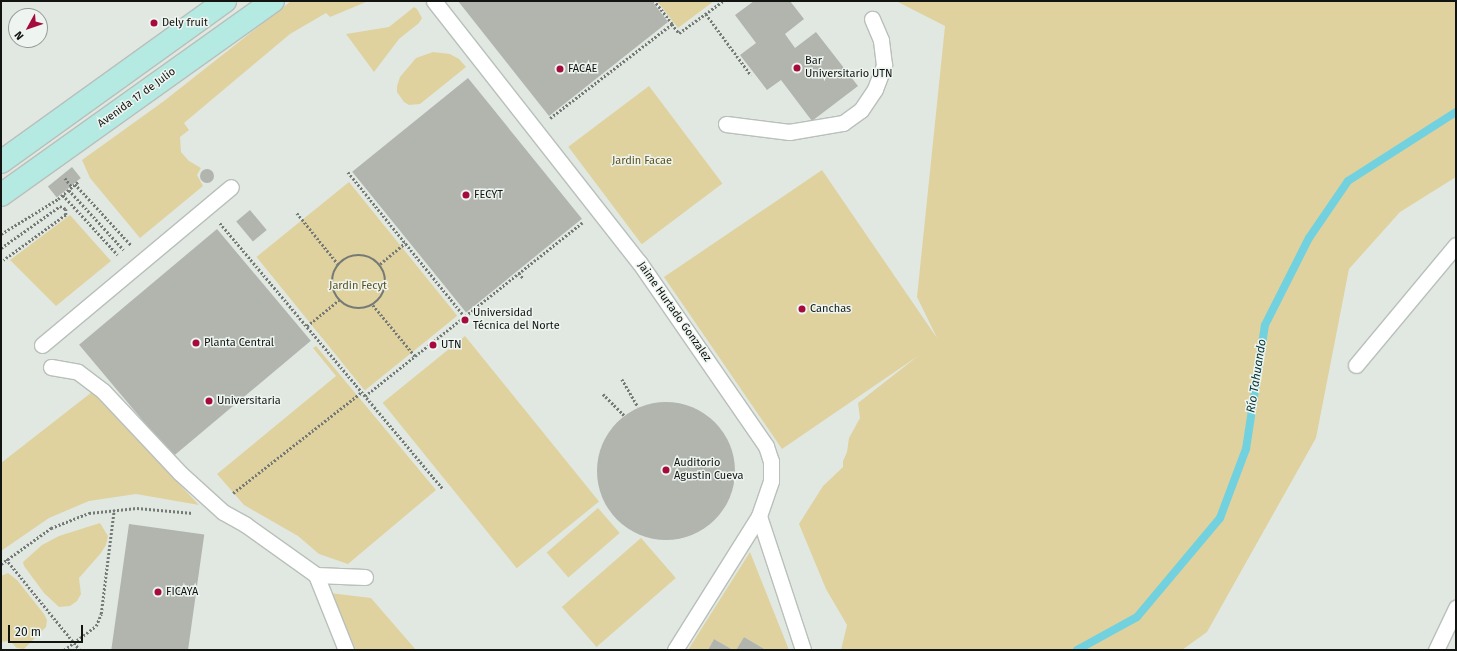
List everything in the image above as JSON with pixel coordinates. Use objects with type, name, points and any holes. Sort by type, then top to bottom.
[{"type":"main road","points":[[1,162],[225,1]]},
{"type":"main road","name":"Avenida 17 de Julio","points":[[1,195],[272,1]]},
{"type":"lane","name":"Jaime Hurtado Gonzalez","points":[[434,1],[639,262],[766,446],[771,461],[771,481],[759,516],[675,650]]},
{"type":"lane","points":[[726,124],[789,132],[843,123],[860,110],[875,89],[884,66],[881,40],[872,19]]},
{"type":"lane","points":[[42,345],[231,187]]},
{"type":"lane","points":[[1356,364],[1456,245]]},
{"type":"lane","points":[[51,367],[78,372],[103,391],[180,473],[223,512],[246,525],[316,575],[346,650]]},
{"type":"lane","points":[[759,516],[803,650]]},
{"type":"lane","points":[[316,575],[365,577]]},
{"type":"lane","points":[[1436,650],[1456,608]]},
{"type":"path","points":[[654,1],[679,34],[723,1]]},
{"type":"path","points":[[706,14],[751,75]]},
{"type":"path","points":[[548,119],[672,24]]},
{"type":"path","points":[[348,172],[464,316]]},
{"type":"path","points":[[63,174],[72,187]]},
{"type":"path","points":[[1,234],[63,195],[79,181]]},
{"type":"path","points":[[75,184],[134,248]]},
{"type":"path","points":[[69,190],[127,253]]},
{"type":"path","points":[[63,195],[121,258]]},
{"type":"path","points":[[1,248],[60,206],[66,209],[66,215],[4,260]]},
{"type":"path","points":[[297,213],[338,264]]},
{"type":"path","points":[[365,396],[588,219]]},
{"type":"path","points":[[220,223],[443,489]]},
{"type":"path","points":[[380,264],[405,243]]},
{"type":"path","points":[[360,255],[369,257],[380,264],[386,276],[386,285],[384,294],[374,305],[363,309],[354,309],[346,306],[339,300],[334,292],[332,283],[333,274],[338,264],[351,256],[360,255]]},
{"type":"path","points":[[519,273],[523,278]]},
{"type":"path","points":[[307,326],[339,300]]},
{"type":"path","points":[[374,305],[414,356]]},
{"type":"path","points":[[622,379],[638,408]]},
{"type":"path","points":[[231,494],[362,392]]},
{"type":"path","points":[[603,394],[624,415]]},
{"type":"path","points":[[1,564],[51,528],[89,513],[137,508],[194,513]]},
{"type":"path","points":[[64,650],[96,626],[102,614],[114,510]]},
{"type":"path","points":[[6,560],[80,650]]},
{"type":"green space","points":[[291,1],[375,1],[366,2],[330,17],[326,13],[290,34],[184,123],[189,130],[180,137],[181,152],[189,161],[201,168],[197,175],[203,186],[140,238],[90,178],[82,160],[164,101]]},
{"type":"green space","points":[[657,1],[714,1],[678,28]]},
{"type":"green space","points":[[896,1],[1456,1],[1456,177],[1400,212],[1349,269],[1316,438],[1207,632],[1182,650],[841,650],[847,625],[826,589],[799,524],[823,486],[843,467],[843,461],[847,452],[849,438],[860,418],[858,403],[918,356],[782,449],[664,277],[822,170],[937,338],[917,297],[945,26]]},
{"type":"green space","points":[[414,7],[417,9],[422,18],[419,23],[399,39],[374,72],[346,34],[389,27]]},
{"type":"green space","points":[[433,52],[450,54],[459,59],[466,67],[420,104],[409,105],[404,102],[397,92],[400,77],[416,58]]},
{"type":"green space","name":"Jardin Facae","points":[[649,86],[722,183],[642,244],[568,147]]},
{"type":"green space","name":"Jardin Fecyt","points":[[349,182],[457,316],[365,391],[257,257]]},
{"type":"green space","points":[[70,215],[111,261],[56,306],[10,260]]},
{"type":"green space","points":[[465,336],[599,502],[517,568],[383,403]]},
{"type":"green space","points":[[316,346],[436,490],[348,564],[319,554],[298,536],[244,505],[217,474],[336,376],[313,348]]},
{"type":"green space","points":[[92,392],[199,505],[136,494],[89,501],[49,518],[1,551],[1,463]]},
{"type":"green space","points":[[598,508],[620,533],[568,578],[547,553]]},
{"type":"green space","points":[[100,523],[108,536],[106,545],[79,578],[81,594],[77,601],[70,606],[59,607],[44,593],[24,566],[23,562],[42,545],[59,536]]},
{"type":"green space","points":[[641,538],[676,578],[597,647],[562,607]]},
{"type":"green space","points":[[750,552],[789,650],[766,650],[744,637],[736,650],[733,650],[714,639],[708,650],[688,650]]},
{"type":"green space","points":[[8,573],[17,580],[47,620],[46,627],[24,649],[17,648],[10,641],[1,642],[1,576]]},
{"type":"green space","points":[[330,593],[371,598],[416,650],[356,650]]},
{"type":"building","name":"FACAE","points":[[458,1],[652,1],[668,22],[549,116]]},
{"type":"building","name":"Bar Universitario UTN","points":[[754,1],[790,1],[804,19],[785,34],[795,48],[816,32],[858,86],[812,121],[781,80],[767,90],[740,55],[756,43],[735,15]]},
{"type":"building","name":"FECYT","points":[[468,78],[582,219],[466,312],[352,172]]},
{"type":"building","points":[[72,167],[81,178],[57,197],[48,187]]},
{"type":"building","points":[[204,169],[210,169],[214,173],[214,179],[210,183],[204,183],[200,179],[200,173]]},
{"type":"building","points":[[250,210],[267,230],[253,241],[236,222]]},
{"type":"building","name":"Planta Central","points":[[217,229],[311,341],[173,457],[79,345]]},
{"type":"building","name":"Auditorio Agustin Cueva","points":[[673,402],[693,407],[705,413],[720,427],[730,444],[734,457],[734,485],[730,498],[724,510],[710,525],[693,535],[680,539],[659,540],[639,535],[627,529],[612,515],[602,498],[598,485],[597,464],[602,444],[608,432],[622,417],[639,407],[652,403]]},
{"type":"building","name":"FICAYA","points":[[129,524],[204,535],[188,650],[111,650]]},
{"type":"building","points":[[744,637],[766,650],[736,650]]},
{"type":"building","points":[[714,639],[733,650],[708,650]]},
{"type":"waterway","name":"Río Tahuando","points":[[1077,650],[1137,617],[1220,518],[1246,449],[1265,325],[1309,238],[1348,181],[1456,112]]},
{"type":"place","name":"Dely fruit","points":[[154,23]]},
{"type":"place","name":"Bar Universitario UTN","points":[[797,68]]},
{"type":"place","name":"FACAE","points":[[560,69]]},
{"type":"place","name":"FECYT","points":[[466,195]]},
{"type":"place","name":"Canchas","points":[[802,309]]},
{"type":"place","name":"Universidad Técnica del Norte","points":[[465,320]]},
{"type":"place","name":"Planta Central","points":[[196,343]]},
{"type":"place","name":"UTN","points":[[433,345]]},
{"type":"place","name":"Universitaria","points":[[209,401]]},
{"type":"place","name":"Auditorio Agustin Cueva","points":[[666,470]]},
{"type":"place","name":"FICAYA","points":[[158,592]]}]
